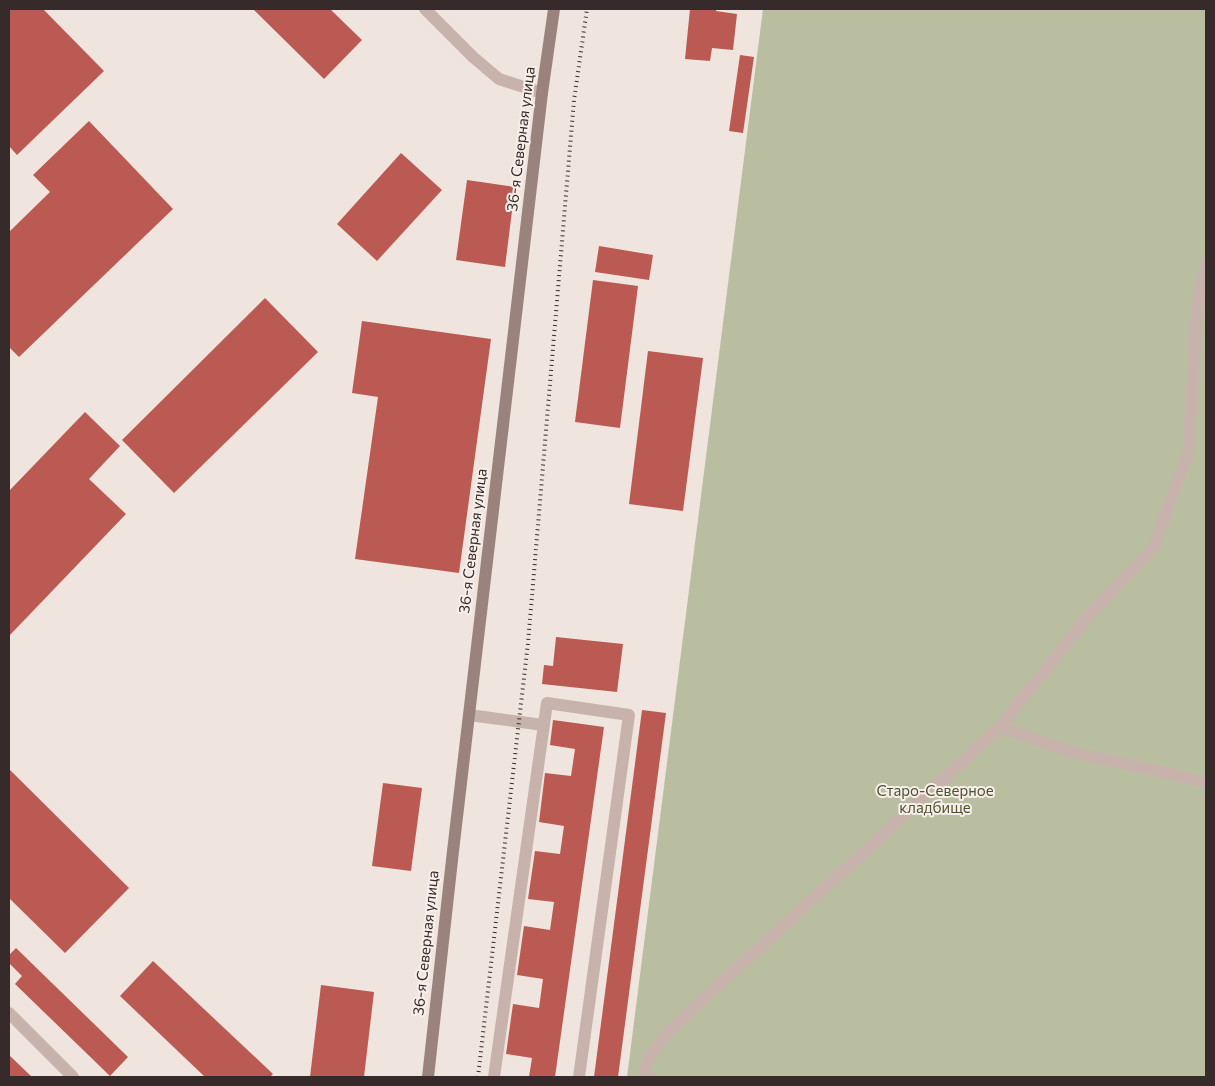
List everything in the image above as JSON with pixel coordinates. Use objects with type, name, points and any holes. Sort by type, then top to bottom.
[{"type":"main road","name":"36-я Северная улица","points":[[428,1077],[542,93],[554,9]]},
{"type":"street","points":[[425,9],[473,57],[499,79],[542,93]]},
{"type":"street","points":[[651,1077],[645,1072],[647,1060],[670,1030],[1000,727],[1086,619],[1153,548],[1188,454],[1198,298],[1206,264]]},
{"type":"street","points":[[494,1077],[546,703],[629,715],[579,1077]]},
{"type":"street","points":[[469,715],[543,725]]},
{"type":"street","points":[[1000,727],[1072,752],[1206,782]]},
{"type":"street","points":[[9,1013],[73,1077]]},
{"type":"green space","name":"Старо-Северное кладбище","points":[[763,9],[1206,9],[1206,1077],[627,1077]]},
{"type":"building","points":[[9,9],[43,9],[104,71],[17,155],[9,146]]},
{"type":"building","points":[[253,9],[330,9],[362,40],[324,79]]},
{"type":"building","points":[[690,9],[716,9],[716,11],[737,14],[733,50],[712,48],[710,61],[685,59]]},
{"type":"building","points":[[740,55],[754,57],[743,133],[729,131]]},
{"type":"building","points":[[89,121],[173,209],[19,357],[9,347],[9,232],[50,192],[33,175]]},
{"type":"building","points":[[401,153],[442,190],[377,261],[337,224]]},
{"type":"building","points":[[467,180],[515,187],[505,267],[456,260]]},
{"type":"building","points":[[599,246],[653,255],[649,280],[595,272]]},
{"type":"building","points":[[593,280],[638,286],[620,428],[575,422]]},
{"type":"building","points":[[265,298],[318,352],[174,493],[122,440]]},
{"type":"building","points":[[362,321],[491,339],[459,573],[355,559],[378,397],[352,393]]},
{"type":"building","points":[[648,351],[703,358],[683,511],[629,504]]},
{"type":"building","points":[[85,412],[120,446],[89,479],[126,514],[9,636],[9,491]]},
{"type":"building","points":[[556,637],[623,644],[617,692],[542,684],[544,665],[553,666]]},
{"type":"building","points":[[642,710],[666,713],[618,1077],[594,1077]]},
{"type":"building","points":[[553,720],[604,727],[555,1077],[529,1077],[532,1058],[506,1054],[513,1004],[539,1008],[543,979],[517,975],[524,926],[550,930],[554,902],[528,899],[535,851],[560,854],[564,826],[539,822],[545,773],[571,776],[575,749],[550,745]]},
{"type":"building","points":[[9,769],[129,888],[65,953],[9,898]]},
{"type":"building","points":[[383,783],[422,788],[411,871],[372,866]]},
{"type":"building","points":[[16,948],[128,1057],[110,1076],[15,984],[22,976],[9,963],[9,955]]},
{"type":"building","points":[[153,961],[273,1074],[270,1077],[205,1077],[120,996]]},
{"type":"building","points":[[321,985],[374,992],[364,1077],[310,1077]]},
{"type":"building","points":[[9,1055],[32,1077],[9,1077]]},
{"type":"railway","points":[[478,1077],[528,643],[574,100],[587,9]]}]
